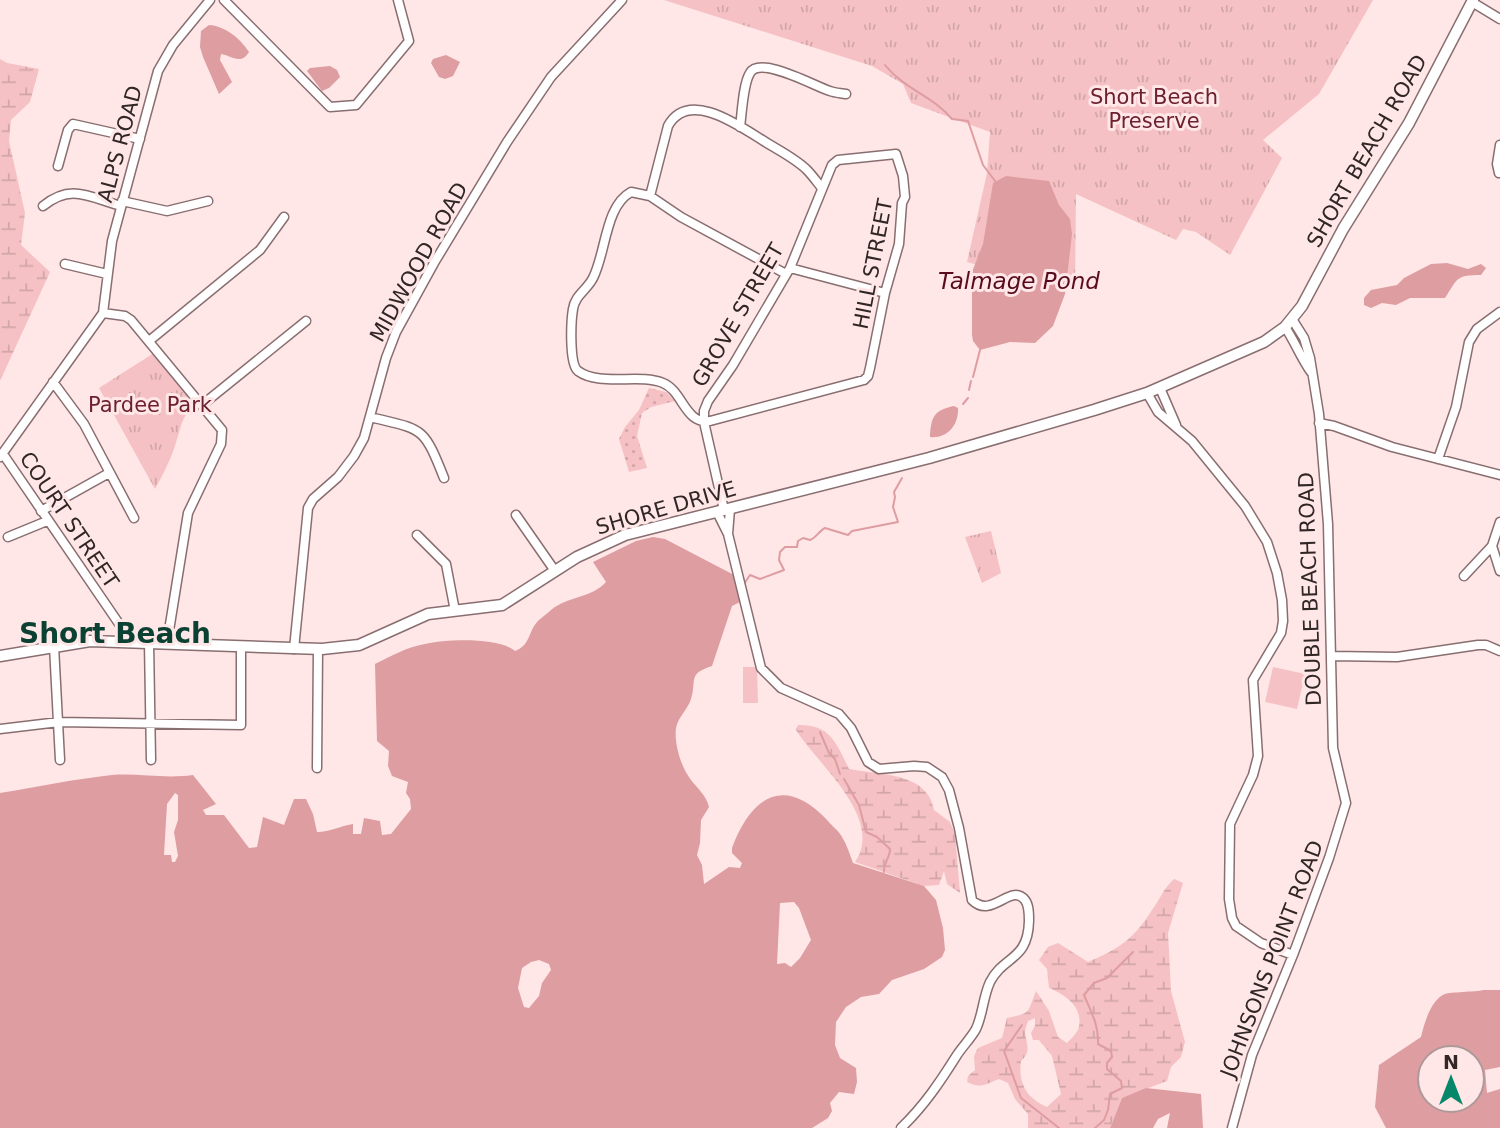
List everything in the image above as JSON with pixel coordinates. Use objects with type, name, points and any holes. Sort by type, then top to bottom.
[{"type":"main road","name":"SHORT BEACH ROAD","points":[[1288,323],[1310,293],[1349,219],[1409,123],[1473,1]]},
{"type":"main road","name":"SHORE DRIVE","points":[[0,656],[84,641],[294,649],[359,645],[418,617],[505,603],[583,553],[615,538],[929,458],[1147,393],[1264,342],[1288,323]]},
{"type":"street","name":"ALPS ROAD","points":[[103,313],[107,274],[122,203],[155,81],[163,60],[209,0]]},
{"type":"street","points":[[224,0],[330,107],[356,105],[409,41],[398,0]]},
{"type":"street","name":"MIDWOOD ROAD","points":[[294,649],[308,508],[313,499],[338,477],[364,438],[396,332],[524,115],[551,77],[622,0]]},
{"type":"street","points":[[1473,1],[1500,19]]},
{"type":"street","points":[[740,127],[748,76],[755,68],[781,72],[813,82],[830,91],[846,94]]},
{"type":"street","points":[[650,196],[668,126],[673,117],[680,112],[702,110],[740,127],[797,161],[821,187]]},
{"type":"street","points":[[58,166],[68,130],[73,124],[140,139]]},
{"type":"street","points":[[1499,173],[1497,164],[1500,145]]},
{"type":"street","name":"GROVE STREET","points":[[724,510],[704,422],[704,411],[788,271],[832,165],[838,160],[896,154]]},
{"type":"street","name":"HILL STREET","points":[[704,422],[864,380],[868,376],[885,293],[899,244],[902,203],[905,197],[903,176],[896,154]]},
{"type":"street","points":[[43,206],[55,196],[66,192],[167,211],[208,201]]},
{"type":"street","points":[[704,422],[692,417],[674,390],[665,384],[654,380],[589,376],[578,371],[572,363],[572,310],[576,298],[594,275],[618,202],[631,192],[650,196],[681,217],[788,271],[885,293]]},
{"type":"street","points":[[149,341],[260,250],[284,217]]},
{"type":"street","points":[[65,264],[107,274]]},
{"type":"street","points":[[1438,459],[1456,407],[1469,342],[1477,330],[1500,312]]},
{"type":"street","points":[[1,456],[103,313],[125,316],[131,320],[222,429],[221,444],[193,497],[188,513],[167,643]]},
{"type":"street","points":[[201,405],[306,321]]},
{"type":"street","name":"DOUBLE BEACH ROAD","points":[[1288,323],[1311,372],[1320,423],[1328,524],[1333,748],[1346,803]]},
{"type":"street","points":[[53,382],[83,424],[134,518]]},
{"type":"street","points":[[1160,388],[1177,425],[1208,458],[1261,529],[1272,552],[1281,589],[1281,633],[1256,674],[1252,687],[1258,756],[1230,824],[1229,900],[1236,926],[1261,943],[1293,955]]},
{"type":"street","points":[[1147,393],[1158,412],[1167,421],[1177,425]]},
{"type":"street","points":[[370,417],[416,428],[430,443],[444,478]]},
{"type":"street","points":[[1320,423],[1392,447],[1500,475]]},
{"type":"street","name":"COURT STREET","points":[[1,456],[124,631],[125,641]]},
{"type":"street","points":[[41,511],[110,473]]},
{"type":"street","points":[[724,510],[761,668],[781,688],[839,714],[851,728],[868,762],[873,766],[887,769],[927,767],[942,776],[960,828],[972,900],[978,906],[985,907],[993,906],[1009,896],[1018,895],[1023,898],[1028,908],[1028,932],[1024,947],[995,975],[975,1031],[923,1106],[901,1128]]},
{"type":"street","points":[[724,510],[728,534]]},
{"type":"street","points":[[516,514],[555,571]]},
{"type":"street","points":[[8,537],[47,521]]},
{"type":"street","points":[[1464,576],[1492,546],[1500,522]]},
{"type":"street","points":[[417,535],[446,564],[454,611]]},
{"type":"street","points":[[1492,546],[1500,571]]},
{"type":"street","points":[[149,642],[150,760]]},
{"type":"street","points":[[1332,656],[1396,657],[1478,645],[1500,650]]},
{"type":"street","points":[[54,646],[60,760]]},
{"type":"street","points":[[0,729],[59,722],[242,725],[241,646]]},
{"type":"street","points":[[317,768],[318,649]]},
{"type":"street","name":"JOHNSONS POINT ROAD","points":[[1232,1128],[1252,1055],[1293,955],[1346,803]]},
{"type":"green space","name":"Short Beach Preserve","points":[[664,0],[1373,0],[1319,94],[1263,140],[1282,158],[1230,255],[1196,232],[1183,229],[1176,240],[1076,194],[1075,290],[967,262],[987,173],[990,132],[911,103],[903,84],[872,66]]},
{"type":"green space","points":[[0,59],[7,63],[39,69],[30,102],[11,120],[9,141],[25,213],[21,245],[50,272],[0,381]]},
{"type":"green space","name":"Pardee Park","points":[[154,353],[195,403],[184,419],[172,454],[155,489],[99,388]]},
{"type":"green space","points":[[649,388],[666,392],[675,401],[651,407],[642,413],[637,436],[647,468],[629,472],[619,439],[639,410]]},
{"type":"green space","points":[[991,531],[1001,573],[982,583],[965,537]]},
{"type":"green space","points":[[743,667],[757,667],[758,703],[743,703]]},
{"type":"green space","points":[[1273,667],[1305,674],[1297,709],[1265,702]]},
{"type":"green space","points":[[798,725],[818,728],[831,737],[849,769],[900,778],[922,788],[930,798],[934,810],[950,822],[955,834],[960,893],[947,884],[944,871],[939,885],[924,886],[855,862],[862,845],[861,828],[855,810],[845,792],[796,730]]},
{"type":"green space","points":[[1174,879],[1183,883],[1168,933],[1171,991],[1185,1042],[1181,1057],[1171,1067],[1167,1081],[1122,1098],[1110,1128],[1028,1128],[1028,1114],[1015,1099],[1008,1083],[999,1079],[980,1085],[967,1082],[968,1076],[975,1070],[974,1056],[978,1048],[1002,1038],[1007,1018],[1027,1011],[1036,991],[1049,1011],[1058,1037],[1067,1043],[1078,1030],[1079,1015],[1072,1003],[1062,994],[1049,988],[1047,969],[1039,960],[1048,947],[1058,943],[1088,962],[1109,952],[1139,929]],"holes":[[[1035,1018],[1031,1033],[1033,1040],[1039,1040],[1052,1056],[1061,1094],[1047,1107],[1034,1099],[1022,1083],[1021,1061],[1027,1051],[1025,1032],[1028,1021]]]},
{"type":"water","points":[[209,25],[232,34],[249,52],[239,59],[221,54],[220,60],[232,82],[219,94],[200,47],[201,31]]},
{"type":"water","points":[[446,55],[460,62],[453,76],[445,79],[439,77],[431,63],[433,59]]},
{"type":"water","points":[[330,66],[337,70],[340,77],[322,91],[307,71],[310,68]]},
{"type":"water","name":"Talmage Pond","points":[[1006,176],[1049,181],[1059,205],[1070,219],[1072,234],[1065,294],[1053,326],[1035,343],[1010,342],[980,350],[972,335],[972,272],[983,244],[993,183]]},
{"type":"water","points":[[1447,263],[1468,269],[1481,264],[1486,268],[1481,275],[1458,279],[1445,298],[1410,298],[1396,305],[1382,303],[1371,308],[1364,305],[1364,298],[1371,290],[1397,285],[1404,278],[1431,264]]},
{"type":"water","points":[[954,406],[958,408],[958,414],[951,430],[942,436],[930,437],[931,424],[938,412]]},
{"type":"water","points":[[653,537],[665,539],[734,575],[740,602],[732,606],[712,666],[699,672],[694,678],[691,699],[676,728],[681,762],[709,807],[701,820],[697,855],[702,865],[704,884],[729,867],[740,868],[742,863],[732,853],[732,848],[749,815],[759,804],[771,797],[784,795],[798,798],[828,821],[841,835],[853,863],[924,886],[936,900],[943,928],[945,950],[942,957],[924,969],[892,980],[879,994],[861,997],[846,1007],[836,1022],[835,1045],[840,1058],[856,1068],[857,1082],[854,1094],[839,1092],[830,1103],[832,1111],[828,1118],[812,1128],[0,1128],[0,793],[112,775],[193,775],[216,804],[203,810],[206,815],[224,815],[249,848],[257,847],[263,817],[284,825],[294,799],[306,799],[317,832],[353,824],[353,834],[361,834],[364,818],[380,821],[382,835],[391,834],[411,809],[406,793],[408,782],[392,776],[388,766],[389,751],[377,741],[375,664],[412,647],[446,641],[485,641],[507,646],[515,651],[527,642],[535,625],[551,610],[594,591],[606,582],[593,562],[636,541]],"holes":[[[175,793],[178,795],[178,820],[174,832],[178,856],[175,862],[172,862],[171,855],[164,855],[167,804]],[[794,902],[799,908],[811,940],[791,967],[785,963],[777,964],[780,903]],[[539,960],[549,964],[551,970],[542,983],[539,996],[529,1008],[524,1007],[518,988],[522,968]]]},
{"type":"water","points":[[1500,990],[1500,1067],[1486,1070],[1486,1044],[1416,1044],[1416,1114],[1486,1114],[1486,1082],[1487,1093],[1500,1089],[1500,1128],[1386,1128],[1375,1107],[1379,1065],[1421,1037],[1429,1012],[1440,997],[1448,993]]},
{"type":"water","points":[[1146,1088],[1201,1094],[1203,1128],[1167,1128],[1170,1113],[1158,1119],[1153,1128],[1110,1128],[1122,1098]]},
{"type":"waterway","points":[[885,65],[901,81],[936,104],[952,119],[968,121],[983,165],[995,181]]},
{"type":"waterway","points":[[973,377],[980,350]]},
{"type":"waterway","points":[[969,390],[971,381]]},
{"type":"waterway","points":[[963,404],[968,398]]},
{"type":"waterway","points":[[744,584],[750,575],[760,579],[784,570],[779,560],[780,552],[785,547],[797,547],[798,541],[803,538],[810,540],[825,528],[848,535],[852,531],[898,522],[893,507],[894,492],[902,478]]},
{"type":"waterway","points":[[820,732],[840,774]]},
{"type":"waterway","points":[[844,779],[859,805],[866,832],[877,837],[890,849],[884,872]]},
{"type":"waterway","points":[[1095,1128],[1104,1120],[1110,1094],[1122,1088],[1121,1081],[1107,1069],[1107,1063],[1112,1057],[1111,1051],[1098,1044],[1096,1025],[1084,995],[1094,983],[1107,978],[1133,952]]},
{"type":"waterway","points":[[1022,1025],[1004,1051],[1021,1098],[1059,1128]]},
{"type":"district","name":"Short Beach","points":[[115,633]]}]
